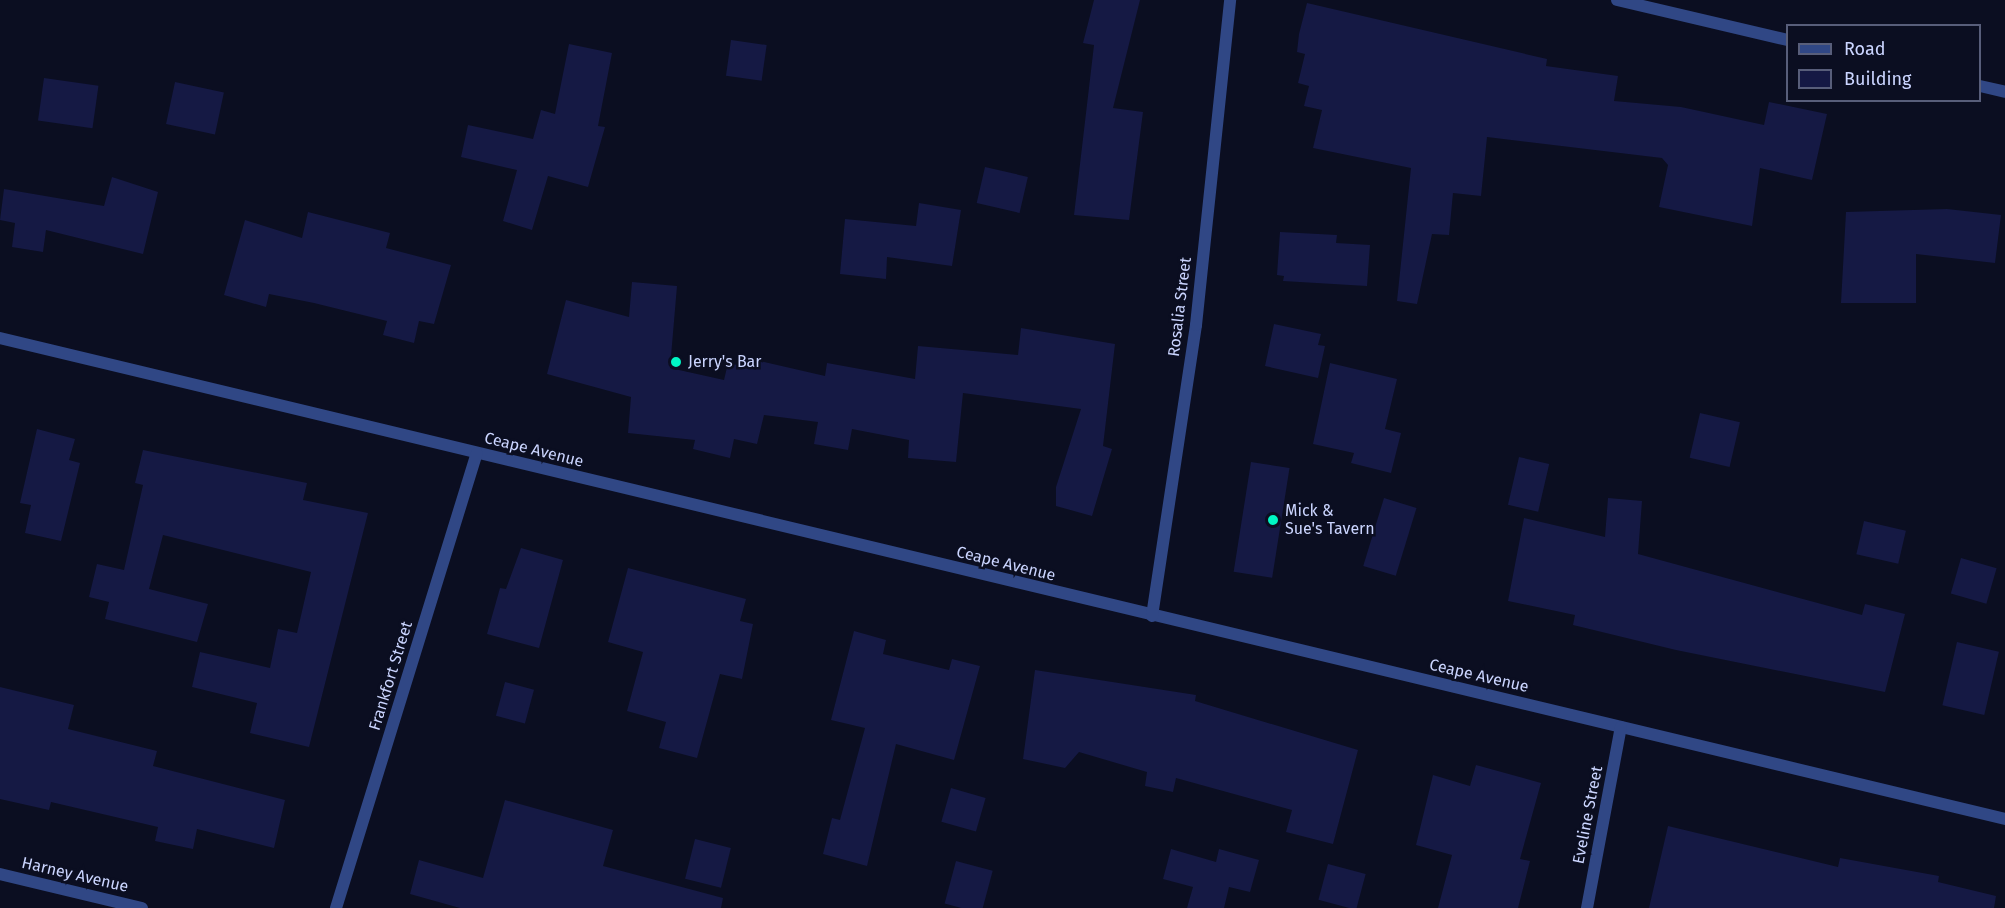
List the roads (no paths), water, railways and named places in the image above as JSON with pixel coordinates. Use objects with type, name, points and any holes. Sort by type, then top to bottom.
[{"type":"street","name":"Rosalia Street","points":[[1152,616],[1196,325],[1230,0]]},
{"type":"street","points":[[1617,0],[1786,40]]},
{"type":"street","points":[[1981,86],[2005,92]]},
{"type":"street","name":"Ceape Avenue","points":[[0,338],[2005,819]]},
{"type":"street","name":"Frankfort Street","points":[[336,908],[477,453]]},
{"type":"street","name":"Eveline Street","points":[[1587,908],[1621,727]]},
{"type":"street","name":"Harney Avenue","points":[[0,874],[142,908]]},
{"type":"place","name":"Jerry's Bar","points":[[676,362]]},
{"type":"place","name":"Mick & Sue's Tavern","points":[[1273,520]]}]
